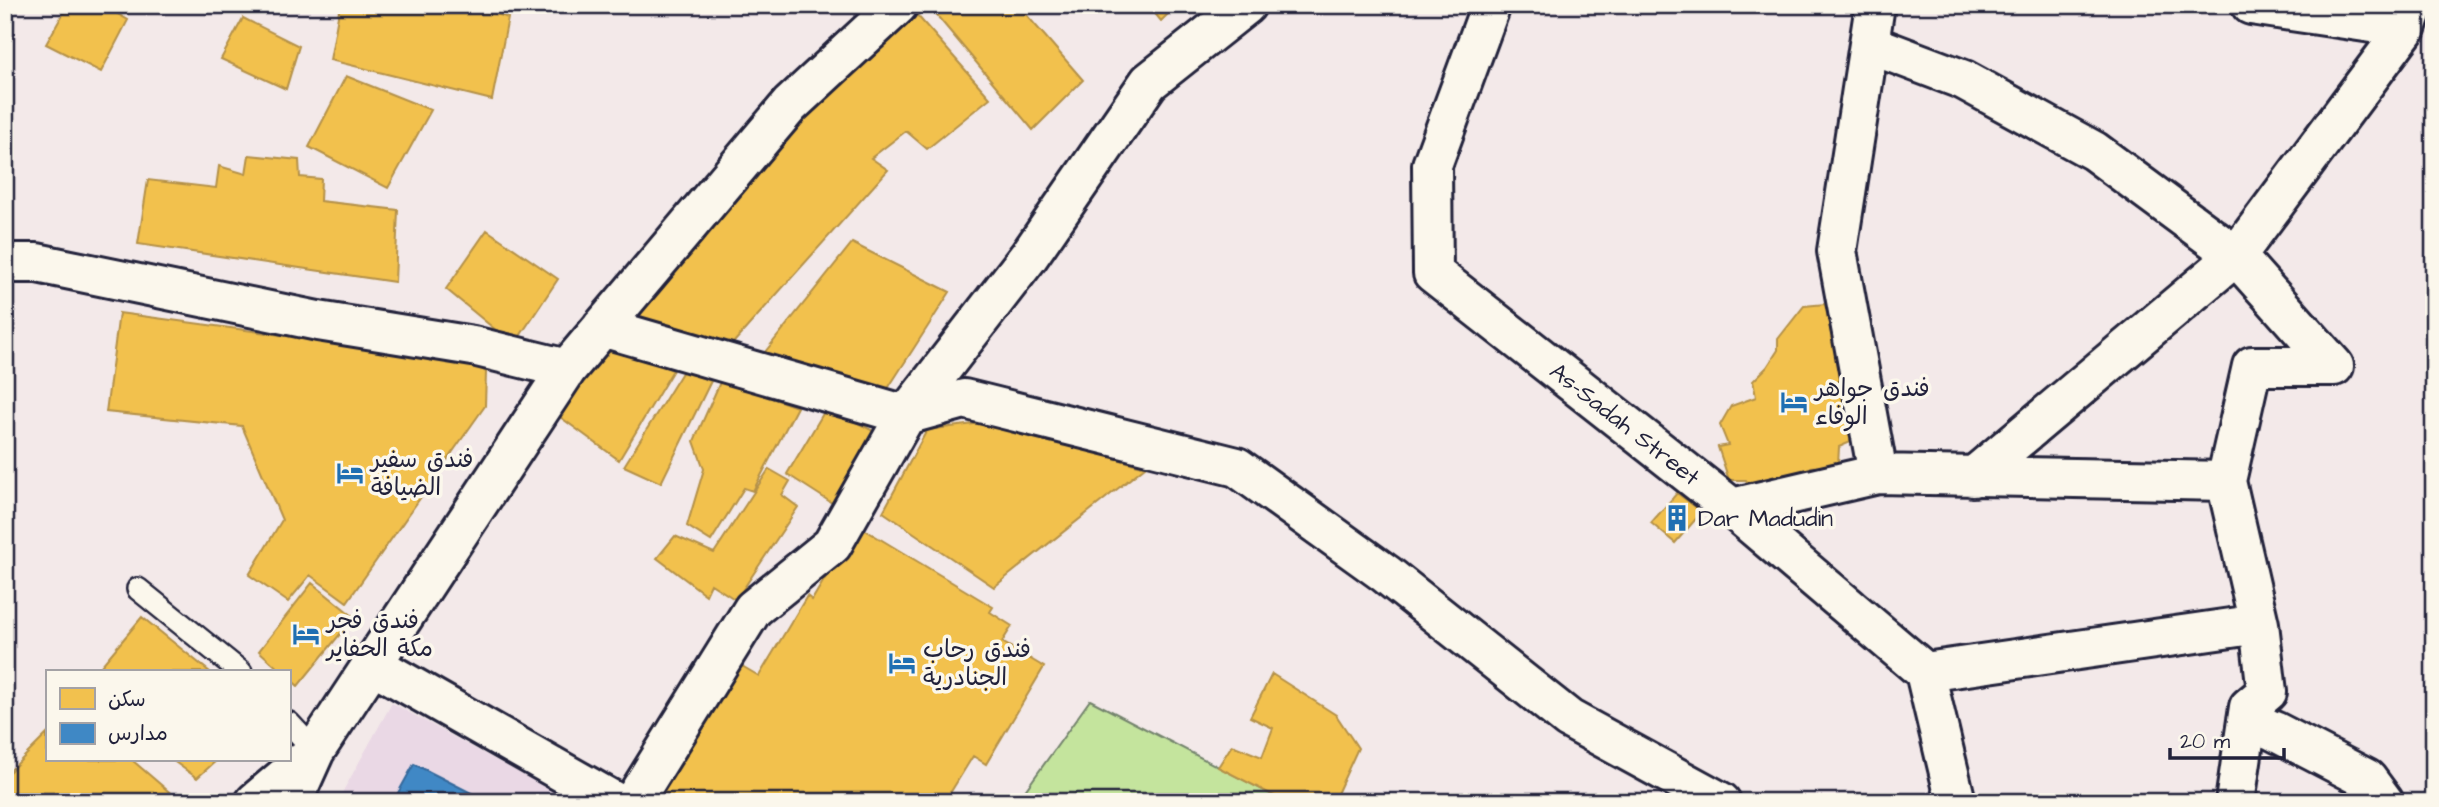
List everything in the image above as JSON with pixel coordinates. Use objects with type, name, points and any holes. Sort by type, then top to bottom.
[{"type":"street","points":[[292,802],[315,751],[567,369],[790,105],[898,5]]},
{"type":"street","points":[[633,802],[753,609],[832,545],[906,415],[1029,256],[1149,82],[1246,5]]},
{"type":"street","name":"As-Sadah Street","points":[[1491,5],[1432,165],[1433,273],[1732,508],[1925,672]]},
{"type":"street","points":[[1875,5],[1838,251],[1878,474]]},
{"type":"street","points":[[2252,5],[2410,16]]},
{"type":"street","points":[[1973,477],[2236,256],[2410,16]]},
{"type":"street","points":[[1869,44],[1964,80],[2094,151],[2236,256],[2334,366],[2252,366],[2226,481],[2259,624],[2267,692],[2249,707],[2235,802]]},
{"type":"street","points":[[5,263],[37,263],[317,321],[473,346],[567,369]]},
{"type":"street","points":[[602,327],[906,415],[964,399],[1237,467],[1387,574],[1569,719],[1721,802]]},
{"type":"street","points":[[1732,508],[1878,474],[2226,481]]},
{"type":"street","points":[[1955,802],[1925,672],[2259,624]]},
{"type":"street","points":[[372,664],[615,802]]},
{"type":"street","points":[[2247,720],[2367,779],[2384,802]]},
{"type":"street","points":[[255,802],[315,751]]},
{"type":"lane","points":[[138,589],[239,670]]},
{"type":"lane","points":[[290,724],[315,751]]},
{"type":"shaded area","points":[[392,703],[572,802],[337,802]]},
{"type":"green space","points":[[1090,700],[1286,802],[1017,802]]},
{"type":"building: سكن","points":[[68,5],[102,5],[128,20],[101,72],[46,44]]},
{"type":"building: سكن","points":[[340,5],[472,5],[508,18],[492,100],[330,60]]},
{"type":"building: سكن","points":[[940,5],[1018,5],[1083,80],[1033,130],[933,11]]},
{"type":"building: سكن","points":[[1148,5],[1177,5],[1161,21]]},
{"type":"building: سكن","points":[[916,14],[990,98],[927,149],[906,131],[871,158],[888,170],[726,351],[631,323],[812,105]]},
{"type":"building: سكن","points":[[243,18],[299,46],[286,89],[221,59]]},
{"type":"building: سكن","points":[[346,76],[431,110],[388,188],[309,147]]},
{"type":"building: سكن","points":[[249,155],[299,160],[300,177],[321,179],[320,201],[398,210],[395,282],[138,244],[148,180],[216,188],[219,166],[246,174]]},
{"type":"building: سكن","points":[[487,230],[558,279],[514,345],[446,289]]},
{"type":"building: سكن","points":[[852,243],[950,292],[887,390],[753,367]]},
{"type":"building: سكن","name":"فندق جواهر الوفاء","points":[[1825,304],[1853,441],[1839,447],[1838,465],[1811,467],[1808,478],[1751,490],[1746,480],[1729,480],[1718,447],[1728,445],[1720,425],[1731,406],[1756,397],[1753,381],[1767,367],[1778,350],[1778,339],[1804,306]]},
{"type":"building: سكن","name":"فندق سفير الضيافة","points":[[119,313],[467,360],[486,372],[485,406],[347,602],[310,575],[288,602],[249,575],[282,520],[242,426],[106,412]]},
{"type":"building: سكن","points":[[608,343],[673,370],[619,460],[556,414]]},
{"type":"building: سكن","points":[[683,371],[711,381],[661,483],[624,466]]},
{"type":"building: سكن","points":[[721,380],[797,407],[753,491],[744,488],[711,541],[687,526],[704,469],[694,441]]},
{"type":"building: سكن","points":[[827,407],[883,436],[835,505],[787,474]]},
{"type":"building: سكن","points":[[990,422],[1145,467],[994,587],[883,512],[927,430]]},
{"type":"building: سكن","points":[[769,469],[790,481],[782,495],[798,507],[736,600],[711,584],[706,595],[657,558],[675,536],[714,553]]},
{"type":"building: سكن","name":"Dar Madudin","points":[[1677,493],[1702,512],[1675,543],[1651,523]]},
{"type":"building: سكن","name":"فندق رحاب الجنادرية","points":[[857,525],[993,607],[990,612],[1012,626],[1002,642],[1044,667],[986,764],[973,756],[947,798],[952,802],[645,802],[730,659],[759,676],[807,596],[812,600]]},
{"type":"building: سكن","name":"فندق فجر مكة الحفاير","points":[[312,583],[354,617],[298,686],[290,679],[290,670],[280,670],[259,651]]},
{"type":"building: سكن","points":[[142,617],[208,670],[98,670]]},
{"type":"building: سكن","points":[[1272,674],[1336,715],[1358,748],[1336,796],[1328,802],[1286,802],[1218,767],[1232,745],[1262,757],[1273,728],[1250,717]]},
{"type":"building: سكن","points":[[46,735],[46,762],[134,762],[181,802],[5,802],[5,776]]},
{"type":"building: سكن","points":[[175,762],[215,762],[197,778]]},
{"type":"building: مدارس","points":[[414,764],[489,802],[393,802]]},
{"type":"place","name":"فندق جواهر الوفاء","points":[[1794,402]]},
{"type":"place","name":"فندق سفير الضيافة","points":[[350,473]]},
{"type":"place","name":"Dar Madudin","points":[[1677,518]]},
{"type":"place","name":"فندق فجر مكة الحفاير","points":[[306,634]]},
{"type":"place","name":"فندق رحاب الجنادرية","points":[[902,663]]}]
